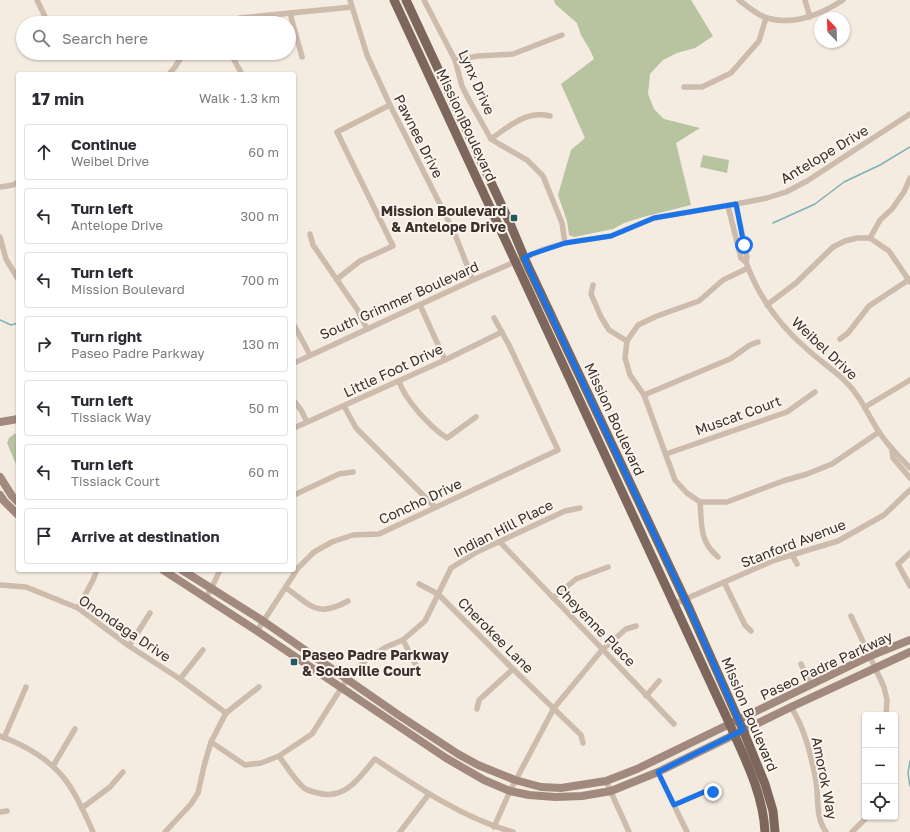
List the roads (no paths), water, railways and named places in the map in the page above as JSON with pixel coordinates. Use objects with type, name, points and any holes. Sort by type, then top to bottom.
[{"type":"main road","name":"Mission Boulevard","points":[[394,0],[730,725],[759,794],[764,815],[765,832]]},
{"type":"main road","name":"Mission Boulevard","points":[[406,0],[509,221],[524,258],[685,600],[743,730],[765,784],[773,811],[775,832]]},
{"type":"main road","points":[[0,422],[16,419]]},
{"type":"main road","points":[[0,476],[16,500]]},
{"type":"main road","points":[[0,495],[16,513]]},
{"type":"main road","name":"Paseo Padre Parkway","points":[[166,572],[206,597],[446,758],[484,780],[510,790],[529,795],[556,797],[582,796],[611,791],[658,772],[791,707],[910,652]]},
{"type":"main road","name":"Paseo Padre Parkway","points":[[185,572],[263,621],[347,680],[458,754],[478,765],[515,780],[541,786],[561,788],[606,781],[653,762],[870,656],[910,640]]},
{"type":"street","points":[[38,0],[45,16]]},
{"type":"street","name":"Pawnee Drive","points":[[350,0],[367,55],[390,105],[454,232],[473,280]]},
{"type":"street","name":"Lynx Drive","points":[[424,0],[455,60],[462,86],[491,139],[527,160],[543,176],[562,223],[565,243]]},
{"type":"street","points":[[739,0],[766,18],[782,21],[810,17],[833,7],[843,0]]},
{"type":"street","points":[[804,0],[810,17]]},
{"type":"street","points":[[260,16],[352,8]]},
{"type":"street","points":[[684,87],[702,87],[731,73],[759,41],[766,18]]},
{"type":"street","points":[[296,35],[302,57]]},
{"type":"street","points":[[455,60],[478,56],[513,54],[562,35]]},
{"type":"street","points":[[171,72],[180,60]]},
{"type":"street","points":[[234,60],[241,72]]},
{"type":"street","points":[[337,279],[360,261],[393,246],[337,132],[390,105]]},
{"type":"street","points":[[491,139],[515,121],[541,113],[550,116]]},
{"type":"street","name":"Antelope Drive","points":[[515,262],[537,252],[565,243],[611,236],[654,218],[728,206],[767,198],[786,192],[807,181],[910,114]]},
{"type":"street","points":[[870,238],[880,220],[892,209],[904,192],[910,178]]},
{"type":"street","points":[[0,187],[16,183]]},
{"type":"street","name":"Weibel Drive","points":[[736,204],[747,257],[746,262],[767,305],[784,327],[807,350],[846,382],[865,407],[892,451],[898,455],[910,468]]},
{"type":"street","name":"Weibel Drive","points":[[728,206],[741,258],[746,262]]},
{"type":"street","points":[[310,234],[313,245],[358,309],[367,329]]},
{"type":"street","points":[[0,238],[6,259],[16,276]]},
{"type":"street","points":[[767,305],[796,283],[833,247],[845,241],[857,238],[870,238],[889,251],[910,280],[869,306],[848,333],[840,339]]},
{"type":"street","name":"South Grimmer Boulevard","points":[[296,362],[515,262]]},
{"type":"street","points":[[748,268],[723,280],[698,301],[657,316],[638,325],[627,341],[625,358],[630,375],[644,396],[675,480],[687,493],[700,502],[727,502],[832,464],[879,432]]},
{"type":"street","points":[[593,285],[591,294],[600,317],[609,330],[627,341]]},
{"type":"street","points":[[420,305],[444,360]]},
{"type":"street","points":[[494,318],[502,332]]},
{"type":"street","points":[[296,329],[310,355]]},
{"type":"street","name":"Little Foot Drive","points":[[296,427],[399,381],[502,332]]},
{"type":"street","name":"Concho Drive","points":[[296,566],[314,552],[332,542],[353,535],[379,534],[558,450],[502,332]]},
{"type":"street","points":[[644,396],[730,359],[750,345],[758,342]]},
{"type":"street","points":[[865,407],[910,380]]},
{"type":"street","points":[[399,381],[407,400],[447,438],[476,417]]},
{"type":"street","name":"Muscat Court","points":[[666,454],[787,412],[815,392]]},
{"type":"street","points":[[296,404],[301,410],[307,422]]},
{"type":"street","points":[[344,406],[356,428],[435,507]]},
{"type":"street","name":"Weibel Drive","points":[[892,451],[893,458],[910,478]]},
{"type":"street","points":[[296,494],[339,474],[353,472]]},
{"type":"street","name":"Stanford Avenue","points":[[674,604],[775,560],[838,541],[884,515],[910,490]]},
{"type":"street","points":[[700,502],[703,538],[711,552],[718,557]]},
{"type":"street","name":"Indian Hill Place","points":[[211,742],[245,765],[261,763],[279,756],[312,734],[341,688],[366,659],[386,647],[402,640],[425,621],[451,568],[477,552],[565,511],[580,508]]},
{"type":"street","name":"Cheyenne Place","points":[[500,542],[674,724]]},
{"type":"street","points":[[910,553],[898,564],[910,586]]},
{"type":"street","points":[[792,555],[797,564]]},
{"type":"street","points":[[553,598],[576,579],[608,567]]},
{"type":"street","points":[[78,608],[96,572]]},
{"type":"street","points":[[206,597],[219,572]]},
{"type":"street","name":"Concho Drive","points":[[257,631],[286,588],[293,572]]},
{"type":"street","points":[[724,582],[745,626],[751,631]]},
{"type":"street","name":"Onondaga Drive","points":[[0,584],[26,587],[78,608],[129,646],[180,679],[226,713]]},
{"type":"street","name":"Cherokee Lane","points":[[419,584],[438,594],[512,669],[581,735],[582,743]]},
{"type":"street","points":[[286,588],[317,609],[326,610],[336,608],[348,601]]},
{"type":"street","points":[[129,646],[150,613]]},
{"type":"street","points":[[850,616],[875,667],[888,700],[886,712]]},
{"type":"street","points":[[494,827],[515,780],[554,708],[602,650],[626,629],[636,626]]},
{"type":"street","points":[[402,640],[419,671]]},
{"type":"street","points":[[180,679],[203,650]]},
{"type":"street","points":[[801,664],[811,685]]},
{"type":"street","points":[[477,709],[479,700],[512,669]]},
{"type":"street","points":[[646,696],[659,681]]},
{"type":"street","points":[[26,687],[2,737],[24,746],[53,766],[68,784],[82,808],[93,832]]},
{"type":"street","points":[[165,832],[191,804],[198,793],[211,742],[226,713],[259,687]]},
{"type":"street","name":"Amorok Way","points":[[791,707],[800,722],[806,738],[816,782],[817,807],[822,827],[826,832]]},
{"type":"street","points":[[53,766],[75,729]]},
{"type":"street","points":[[279,756],[296,780],[305,789],[325,795],[341,793],[356,783],[375,759],[429,794],[494,827],[513,832]]},
{"type":"street","points":[[82,808],[110,787],[123,772]]},
{"type":"street","points":[[658,772],[687,832]]},
{"type":"street","points":[[606,781],[629,832]]},
{"type":"street","points":[[674,805],[704,792],[713,792]]},
{"type":"street","points":[[400,832],[429,794]]},
{"type":"street","points":[[0,812],[7,811]]},
{"type":"street","points":[[852,832],[864,820]]},
{"type":"waterway","points":[[773,223],[815,204],[844,182],[880,165],[910,147]]},
{"type":"waterway","points":[[0,320],[11,325],[16,324]]},
{"type":"waterway","points":[[910,761],[908,773],[910,786]]},
{"type":"place","name":"Mission Boulevard & Antelope Drive","points":[[514,218]]},
{"type":"place","name":"Paseo Padre Parkway & Sodaville Court","points":[[294,662]]}]
